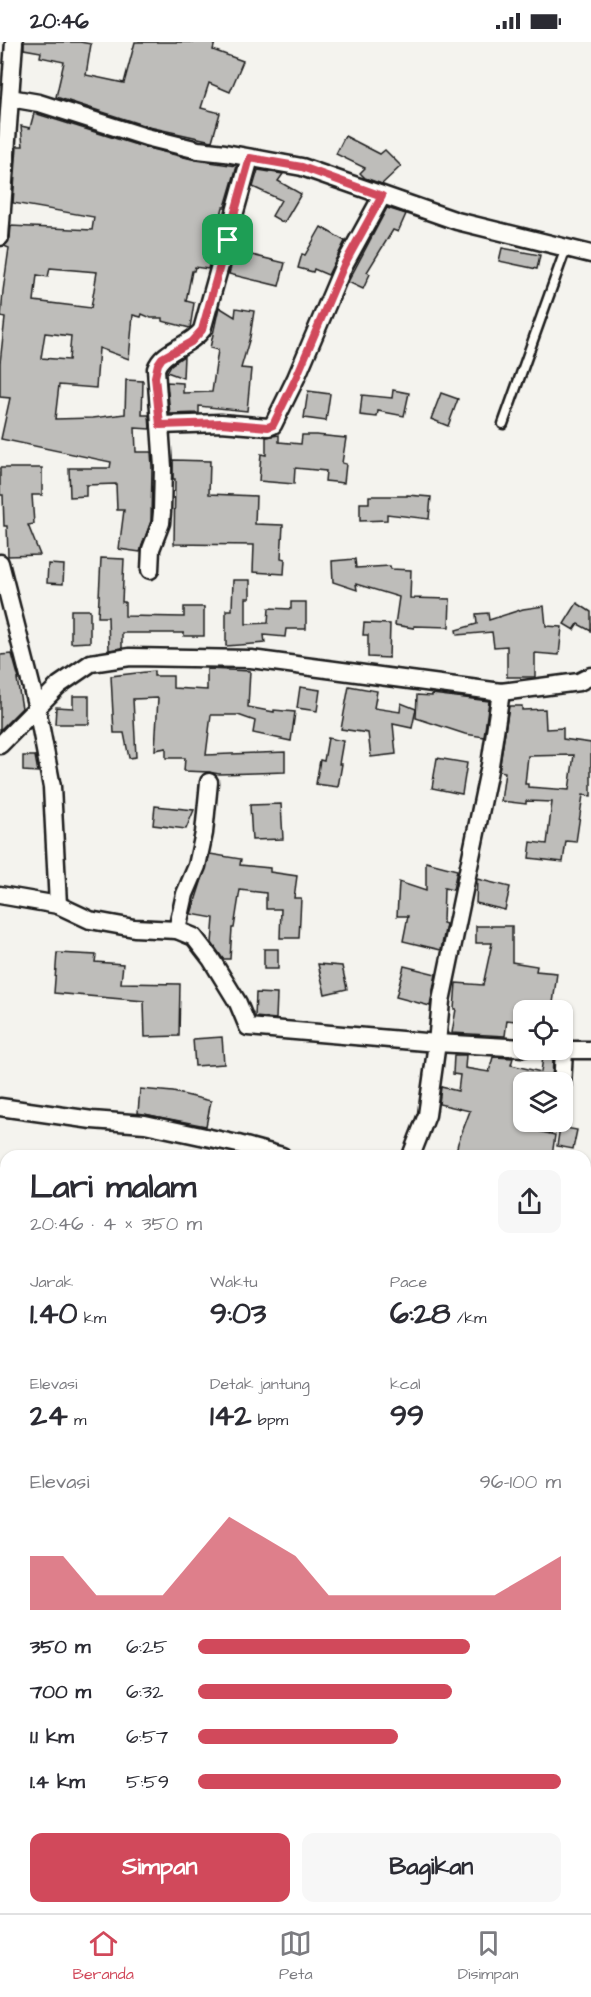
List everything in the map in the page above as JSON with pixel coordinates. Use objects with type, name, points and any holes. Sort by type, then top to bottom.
[{"type":"street","points":[[0,237],[14,42]]},
{"type":"street","points":[[10,98],[39,103],[198,150],[302,167],[457,221],[591,254]]},
{"type":"street","points":[[150,570],[151,549],[162,512],[163,467],[155,377],[158,364],[162,358],[191,342],[202,330],[250,158]]},
{"type":"street","points":[[160,425],[221,423],[268,427],[273,425],[296,378],[344,265],[382,196]]},
{"type":"street","points":[[0,563],[37,708],[52,788],[58,905]]},
{"type":"street","points":[[0,745],[59,684],[91,663],[130,657],[251,659],[501,692],[579,682],[591,676]]},
{"type":"street","points":[[413,1150],[427,1115],[441,1001],[488,776],[501,692]]},
{"type":"street","points":[[177,930],[185,894],[197,866],[204,833],[209,782]]},
{"type":"street","points":[[0,895],[58,905],[90,920],[134,928],[177,930],[194,937],[211,959],[238,1004],[248,1027],[513,1047]]},
{"type":"street","points":[[573,1050],[591,1050]]},
{"type":"street","points":[[0,1107],[92,1120],[144,1124],[260,1150]]},
{"type":"lane","points":[[503,424],[566,248]]},
{"type":"building","points":[[24,42],[91,44],[86,75],[124,83],[135,42],[215,42],[213,50],[243,61],[230,92],[209,83],[201,108],[220,113],[212,141],[149,127],[56,97],[64,62],[40,57],[41,52],[24,49]]},
{"type":"building","points":[[34,113],[143,147],[196,160],[237,166],[225,207],[223,207],[208,269],[195,267],[192,271],[186,301],[194,303],[190,328],[162,321],[162,318],[151,318],[142,314],[141,317],[133,315],[129,359],[99,348],[96,388],[59,385],[55,419],[93,418],[125,414],[126,380],[143,381],[142,415],[149,415],[150,429],[135,428],[136,452],[151,452],[152,467],[151,521],[140,552],[119,549],[124,510],[117,510],[116,484],[86,485],[86,496],[70,497],[69,468],[110,468],[111,462],[1,439],[10,398],[0,397],[0,363],[5,318],[1,317],[3,291],[9,248],[4,246],[10,238],[11,226],[92,230],[94,217],[13,203],[17,146],[23,146],[21,126],[30,128]],"holes":[[[50,268],[97,272],[91,308],[34,301],[37,275],[48,277]],[[45,333],[71,336],[69,360],[41,358]]]},
{"type":"building","points":[[345,136],[380,154],[385,150],[401,166],[382,184],[365,178],[360,173],[365,168],[336,154]]},
{"type":"building","points":[[258,170],[283,174],[278,181],[301,194],[284,223],[272,216],[281,200],[253,187]]},
{"type":"building","points":[[387,208],[406,214],[398,232],[393,230],[367,272],[370,274],[363,289],[348,282]]},
{"type":"building","points":[[321,227],[345,241],[328,275],[314,269],[313,272],[298,268],[302,254],[305,255]]},
{"type":"building","points":[[502,248],[540,255],[537,269],[499,261]]},
{"type":"building","points":[[235,251],[285,263],[279,286],[229,274]]},
{"type":"building","points":[[219,307],[235,317],[236,308],[254,311],[250,337],[241,368],[251,369],[247,411],[199,406],[199,413],[170,414],[167,382],[183,383],[183,393],[212,392],[218,350],[210,348]]},
{"type":"building","points":[[184,356],[183,378],[167,372],[171,365]]},
{"type":"building","points":[[393,390],[409,393],[404,416],[378,411],[377,417],[360,415],[362,395],[392,398]]},
{"type":"building","points":[[308,391],[330,394],[326,421],[304,418]]},
{"type":"building","points":[[441,393],[458,399],[448,426],[431,419]]},
{"type":"building","points":[[279,435],[279,442],[301,444],[302,435],[346,438],[342,463],[346,464],[344,483],[325,481],[326,471],[295,468],[294,484],[259,481],[261,454],[266,455],[266,437]]},
{"type":"building","points":[[173,460],[210,461],[209,494],[256,496],[255,524],[283,525],[281,558],[285,559],[284,574],[253,572],[254,545],[174,544]]},
{"type":"building","points":[[0,468],[42,468],[42,495],[32,495],[34,524],[28,525],[40,555],[8,556],[3,495],[0,495]]},
{"type":"building","points":[[369,496],[431,497],[429,519],[387,514],[387,520],[360,521],[360,503],[369,503]]},
{"type":"building","points":[[101,558],[124,559],[122,602],[125,602],[125,616],[184,617],[184,607],[204,607],[204,636],[184,636],[184,633],[122,633],[122,648],[109,650],[108,617],[98,617]]},
{"type":"building","points":[[355,559],[356,568],[390,566],[391,569],[411,570],[410,598],[450,599],[449,627],[414,626],[414,628],[395,625],[399,597],[356,584],[357,590],[333,582],[332,561]]},
{"type":"building","points":[[48,564],[64,565],[63,584],[47,583]]},
{"type":"building","points":[[233,580],[250,580],[250,598],[246,598],[246,624],[268,623],[269,608],[291,609],[291,602],[306,602],[306,629],[286,629],[285,637],[264,635],[265,643],[226,646],[226,610],[232,610]]},
{"type":"building","points":[[577,603],[591,612],[591,631],[578,624],[574,630],[564,624]]},
{"type":"building","points":[[544,606],[546,626],[562,627],[559,655],[535,653],[535,677],[507,677],[507,646],[494,647],[492,632],[457,635],[456,630],[477,624],[476,614],[488,613],[489,620],[523,609]]},
{"type":"building","points":[[71,610],[90,610],[90,642],[71,643]]},
{"type":"building","points":[[364,623],[390,624],[389,658],[368,657],[368,635],[363,635]]},
{"type":"building","points":[[12,654],[19,679],[17,679],[22,708],[0,730],[0,655]]},
{"type":"building","points":[[207,669],[250,671],[248,707],[274,712],[274,710],[295,712],[291,741],[253,733],[255,721],[238,715],[211,715],[206,755],[285,752],[285,772],[219,774],[184,771],[185,758],[166,758],[166,748],[155,750],[158,698],[133,699],[136,757],[129,758],[124,733],[114,733],[111,676],[154,671],[154,676],[173,676],[173,688],[207,690]]},
{"type":"building","points":[[349,686],[377,691],[374,708],[400,712],[401,703],[416,709],[412,728],[393,724],[396,754],[371,757],[368,733],[341,729]]},
{"type":"building","points":[[300,687],[320,690],[317,711],[297,708]]},
{"type":"building","points":[[432,694],[489,701],[484,737],[465,734],[416,718],[417,695],[432,696]]},
{"type":"building","points":[[73,696],[89,696],[89,724],[55,724],[56,707],[73,708]]},
{"type":"building","points":[[509,706],[522,706],[522,710],[545,709],[546,729],[563,728],[563,739],[591,743],[591,796],[583,795],[576,842],[566,841],[563,862],[529,858],[531,842],[547,844],[552,802],[526,801],[526,804],[501,801],[505,772],[499,771]],"holes":[[[574,755],[569,790],[528,787],[528,784],[525,784],[528,756]]]},
{"type":"building","points":[[328,738],[343,741],[338,787],[316,784],[320,760],[324,761]]},
{"type":"building","points":[[23,756],[35,756],[38,772],[23,771]]},
{"type":"building","points":[[437,758],[467,763],[462,794],[432,788]]},
{"type":"building","points":[[281,804],[283,839],[252,840],[250,805]]},
{"type":"building","points":[[155,806],[194,810],[186,829],[153,825]]},
{"type":"building","points":[[210,854],[241,859],[240,865],[270,868],[270,872],[297,876],[294,898],[301,898],[299,938],[280,938],[281,909],[266,909],[266,893],[240,890],[234,928],[232,928],[230,959],[223,959],[212,943],[214,918],[191,914]]},
{"type":"building","points":[[426,862],[457,870],[453,890],[444,888],[443,923],[446,924],[441,950],[403,941],[408,916],[397,916],[399,882],[426,891]]},
{"type":"building","points":[[477,879],[510,887],[505,910],[476,903]]},
{"type":"building","points":[[476,926],[512,926],[512,962],[537,966],[536,971],[557,973],[553,1000],[513,1000],[513,1021],[507,1020],[505,1036],[452,1033],[456,1009],[454,1009],[456,983],[483,985],[492,943],[476,943]]},
{"type":"building","points":[[264,949],[278,949],[278,969],[264,969]]},
{"type":"building","points":[[57,953],[96,955],[95,962],[123,964],[121,983],[180,984],[179,1036],[145,1037],[144,1001],[54,993]]},
{"type":"building","points":[[318,964],[342,966],[347,989],[325,994]]},
{"type":"building","points":[[404,966],[436,974],[430,1006],[396,997]]},
{"type":"building","points":[[256,993],[277,994],[276,1019],[255,1017]]},
{"type":"building","points":[[222,1037],[224,1064],[195,1066],[193,1039]]},
{"type":"building","points":[[454,1055],[466,1055],[465,1068],[489,1072],[493,1057],[513,1058],[511,1065],[541,1072],[513,1072],[513,1132],[542,1132],[555,1135],[553,1150],[456,1150],[470,1111],[439,1104],[441,1087],[458,1091],[460,1075],[453,1074]]},
{"type":"building","points":[[543,1060],[553,1060],[552,1072],[541,1072]]},
{"type":"building","points":[[140,1089],[173,1092],[211,1101],[206,1126],[138,1113]]},
{"type":"building","points":[[577,1130],[573,1149],[557,1146],[559,1132]]},
{"type":"route","points":[[250,158],[302,167],[382,196],[344,265],[296,378],[273,425],[268,427],[221,423],[160,425],[156,369],[162,358],[191,342],[202,330],[228,240],[250,158]]}]
